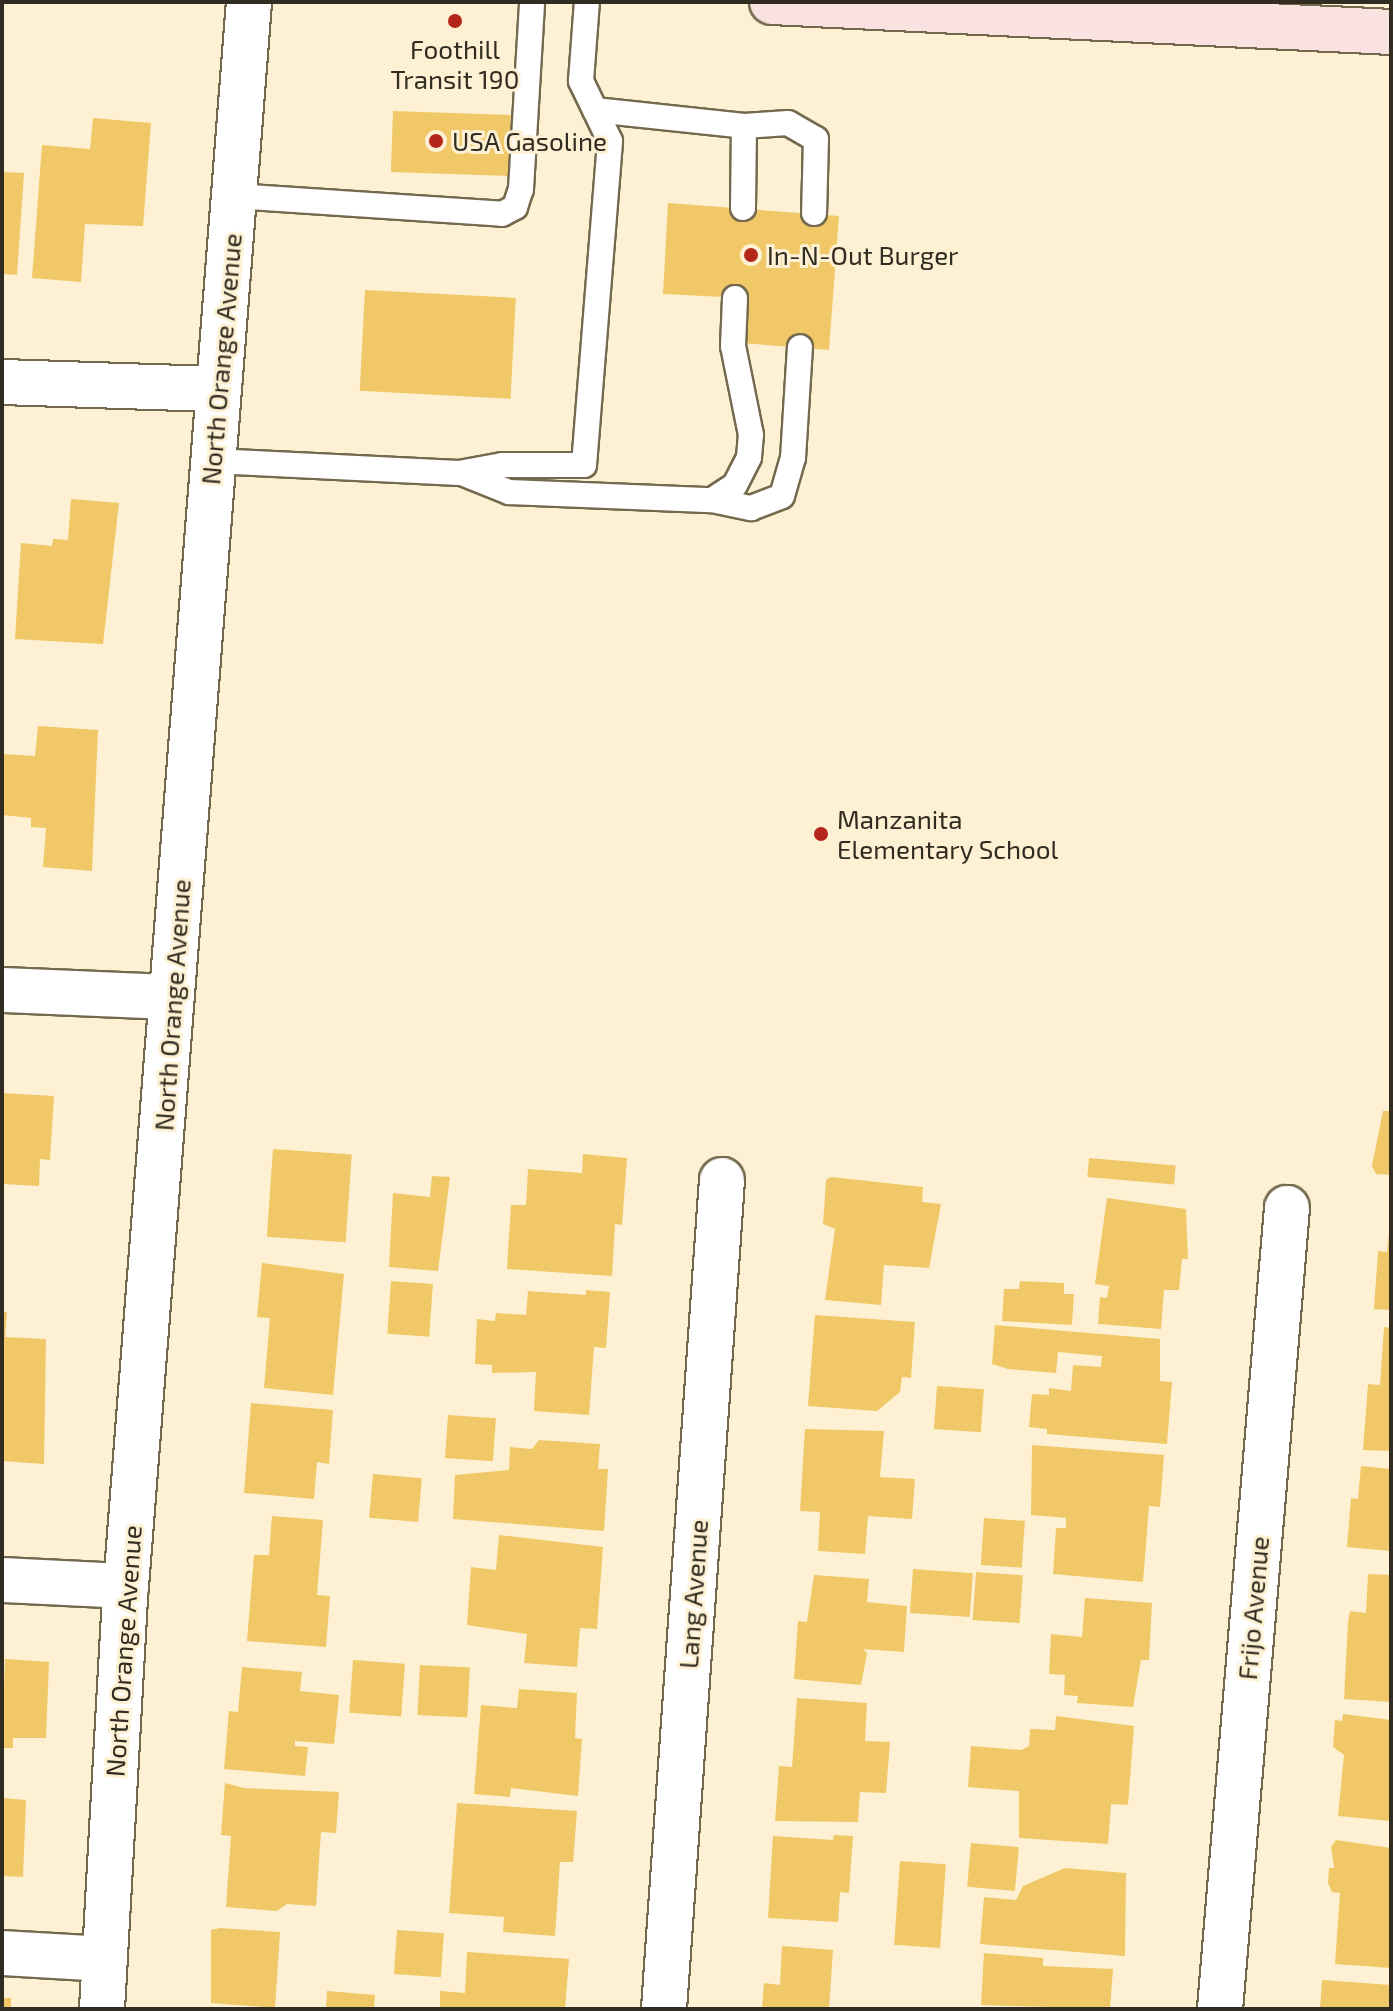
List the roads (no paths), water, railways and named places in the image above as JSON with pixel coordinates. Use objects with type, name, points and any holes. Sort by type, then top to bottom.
[{"type":"main road","points":[[772,2],[1328,15],[1391,32]]},
{"type":"street","name":"North Orange Avenue","points":[[102,2009],[126,1586],[249,2]]},
{"type":"street","points":[[2,382],[218,389]]},
{"type":"street","points":[[2,990],[171,997]]},
{"type":"street","name":"Lang Avenue","points":[[664,2009],[722,1180]]},
{"type":"street","name":"Frijo Avenue","points":[[1220,2009],[1287,1208]]},
{"type":"street","points":[[2,1580],[126,1586]]},
{"type":"street","points":[[2,1953],[105,1959]]},
{"type":"lane","points":[[234,196],[502,214],[515,207],[521,189],[532,2]]},
{"type":"lane","points":[[213,461],[459,473],[502,465],[584,465],[610,141],[581,81],[587,2]]},
{"type":"lane","points":[[595,110],[744,126],[788,123],[816,139],[814,213]]},
{"type":"lane","points":[[743,208],[744,126]]},
{"type":"lane","points":[[712,500],[735,485],[749,457],[751,435],[733,346],[735,298]]},
{"type":"lane","points":[[459,473],[509,492],[712,500],[751,508],[782,496],[793,458],[800,347]]},
{"type":"place","name":"Foothill Transit 190","points":[[455,21]]},
{"type":"place","name":"USA Gasoline","points":[[436,141]]},
{"type":"place","name":"In-N-Out Burger","points":[[751,255]]},
{"type":"place","name":"Manzanita Elementary School","points":[[821,834]]}]
